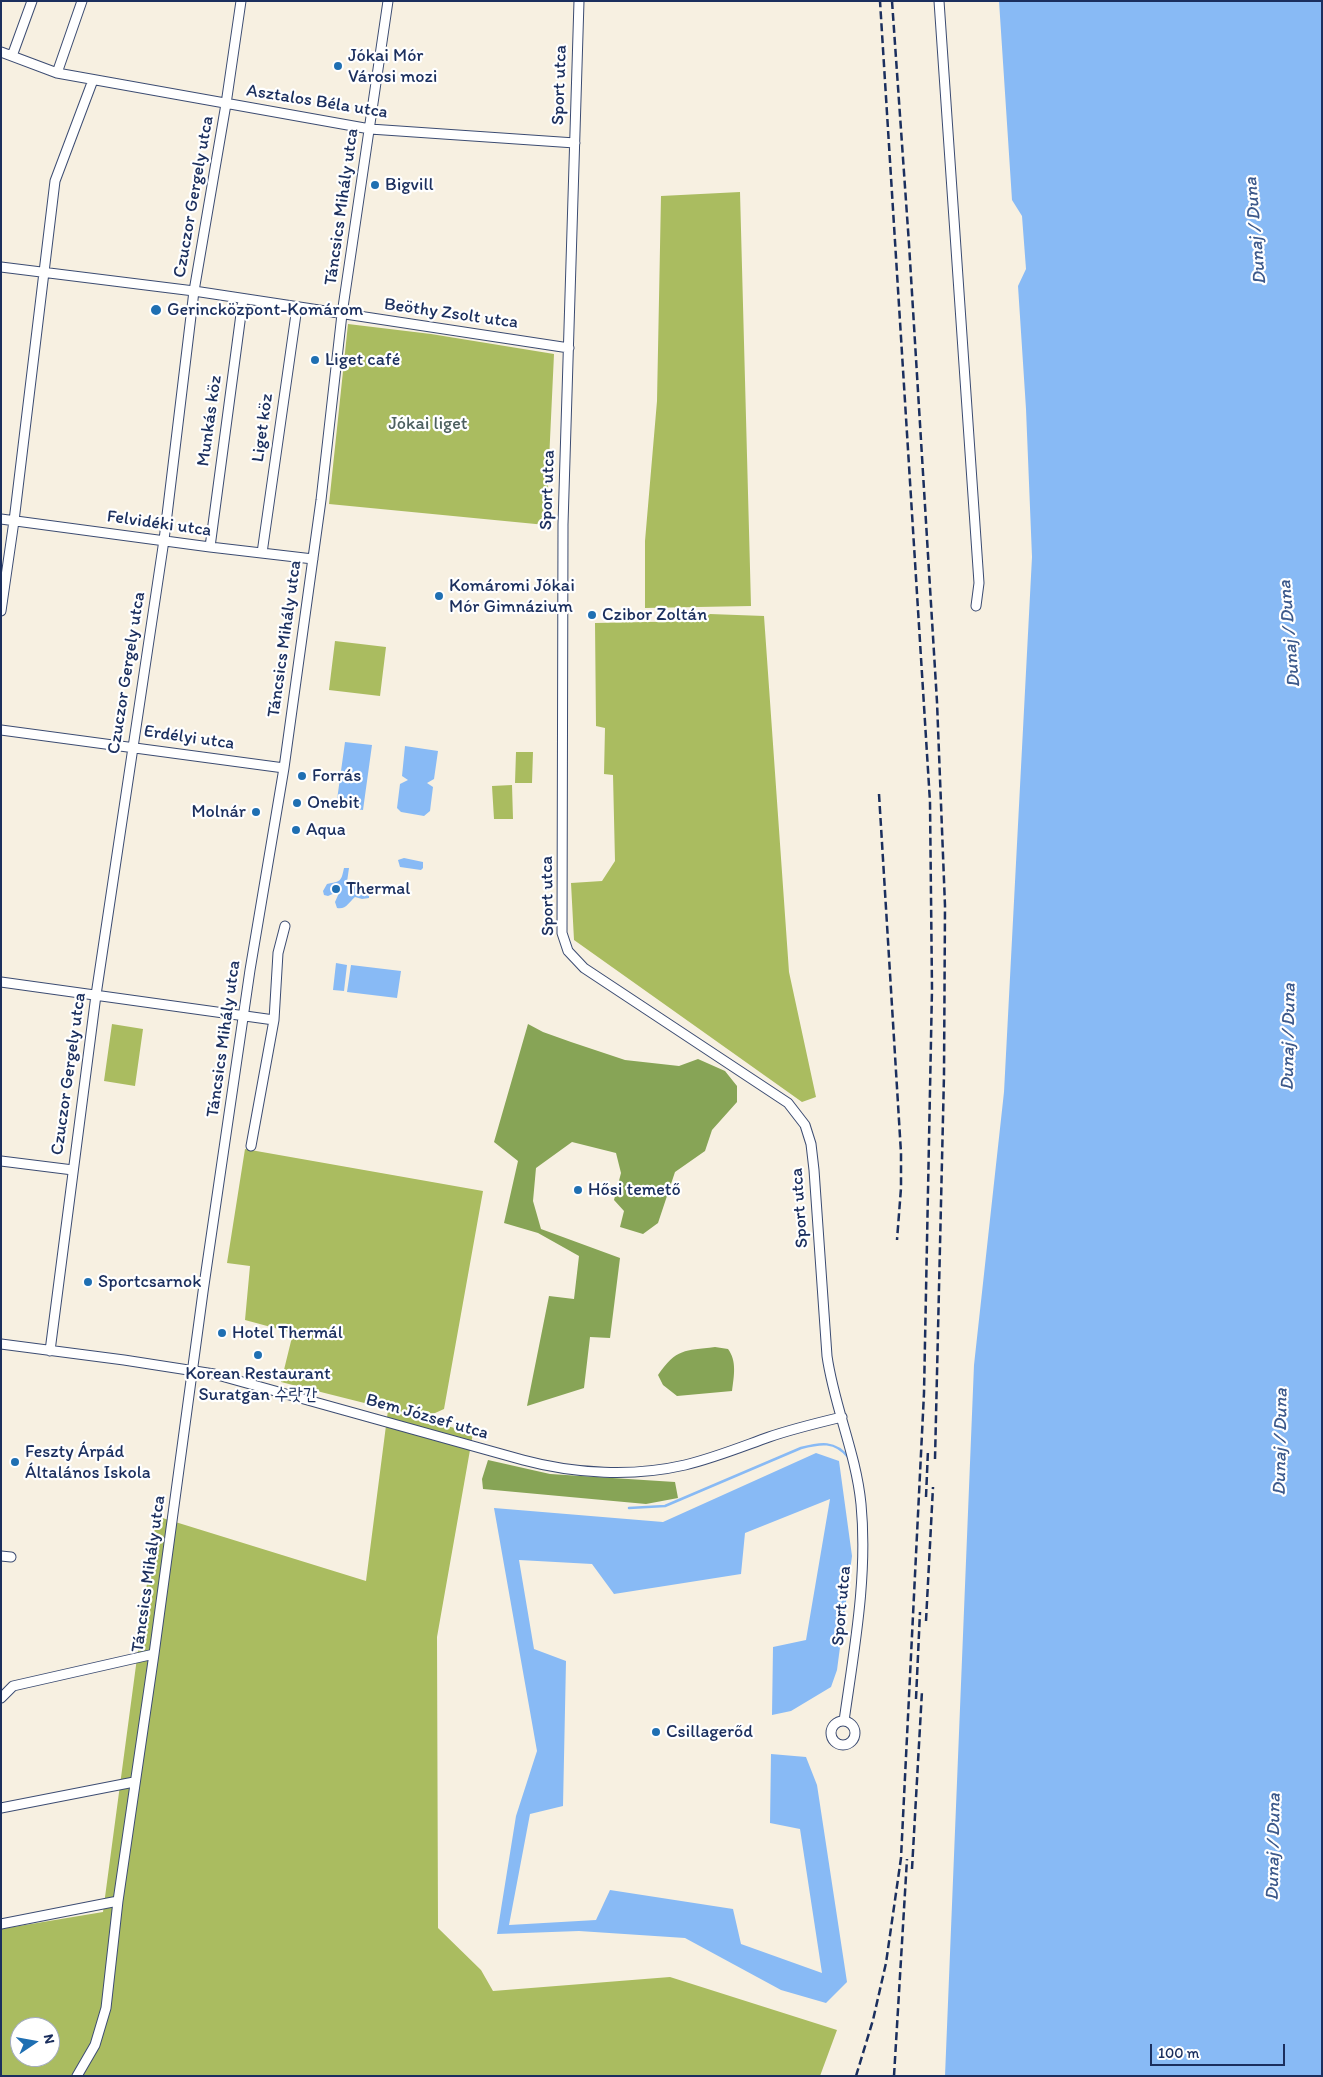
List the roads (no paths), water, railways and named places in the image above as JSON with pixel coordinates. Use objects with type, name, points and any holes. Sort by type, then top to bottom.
[{"type":"street","points":[[12,56],[32,1]]},
{"type":"street","points":[[57,73],[82,1]]},
{"type":"street","name":"Czuczor Gergely utca","points":[[50,1351],[96,995],[164,540],[194,291],[242,1]]},
{"type":"street","name":"Táncsics Mihály utca","points":[[77,2076],[95,2045],[106,2008],[134,1782],[154,1654],[203,1292],[244,1016],[284,768],[313,558],[342,314],[388,1]]},
{"type":"street","name":"Sport utca","points":[[579,1],[563,524],[562,933],[568,951],[584,968],[788,1103],[805,1125],[811,1144],[814,1170],[827,1356],[831,1382],[842,1417],[861,1505],[863,1564],[853,1660],[844,1721]]},
{"type":"street","points":[[939,1],[979,583],[979,598],[976,606]]},
{"type":"street","name":"Asztalos Béla utca","points":[[1,52],[57,73],[370,129],[575,143]]},
{"type":"street","points":[[1,611],[56,181],[93,80]]},
{"type":"street","name":"Beöthy Zsolt utca","points":[[1,267],[194,291],[569,348]]},
{"type":"street","name":"Munkás köz","points":[[210,548],[243,299]]},
{"type":"street","name":"Liget köz","points":[[262,553],[297,307]]},
{"type":"street","name":"Felvidéki utca","points":[[1,518],[210,548],[313,558]]},
{"type":"street","name":"Erdélyi utca","points":[[1,730],[284,768]]},
{"type":"street","points":[[251,1146],[274,1020],[278,953],[285,926]]},
{"type":"street","points":[[1,982],[274,1020]]},
{"type":"street","points":[[1,1161],[72,1170]]},
{"type":"street","name":"Bem József utca","points":[[1,1344],[193,1370],[231,1378],[538,1464],[579,1471],[654,1470],[685,1465],[797,1428],[842,1417]]},
{"type":"street","points":[[1,1698],[13,1686],[154,1654]]},
{"type":"street","points":[[1,1808],[134,1782]]},
{"type":"street","points":[[1,1924],[118,1901]]},
{"type":"water","name":"Dunaj / Duna","points":[[999,1],[1322,1],[1322,2076],[945,2076],[974,1365],[1004,1092],[1032,557],[1026,409],[1018,286],[1026,269],[1022,216],[1012,200]]},
{"type":"water","points":[[345,742],[372,745],[363,810],[336,807]]},
{"type":"water","points":[[405,746],[438,751],[434,779],[427,783],[433,787],[430,811],[424,816],[401,812],[397,808],[400,784],[408,780],[402,776]]},
{"type":"water","points":[[404,858],[423,862],[423,868],[421,870],[400,867],[398,860]]},
{"type":"water","points":[[344,868],[349,868],[347,882],[349,886],[364,885],[369,889],[369,898],[355,897],[345,907],[337,908],[335,902],[339,893],[328,896],[324,895],[323,891],[327,884],[339,880]]},
{"type":"water","points":[[336,963],[347,965],[344,991],[333,990]]},
{"type":"water","points":[[351,965],[401,971],[397,998],[347,992]]},
{"type":"water","points":[[816,1453],[839,1461],[852,1556],[837,1670],[831,1687],[791,1711],[772,1715],[773,1647],[806,1640],[830,1499],[745,1533],[741,1574],[614,1594],[592,1564],[519,1560],[534,1649],[566,1661],[563,1806],[530,1814],[509,1925],[596,1920],[610,1890],[733,1909],[741,1944],[822,1973],[800,1829],[770,1823],[771,1754],[806,1757],[817,1785],[847,1982],[826,2003],[781,1990],[685,1938],[579,1931],[497,1934],[516,1816],[537,1751],[494,1508],[663,1522]]},
{"type":"waterway","points":[[629,1508],[665,1506],[808,1446],[827,1444],[838,1448],[849,1458]]},
{"type":"railway","points":[[856,2076],[873,2020],[886,1963],[901,1858],[924,1393],[932,989],[930,802],[880,1]]},
{"type":"railway","points":[[892,1],[937,702],[945,906],[944,1075],[935,1459]]},
{"type":"railway","points":[[879,794],[901,1153],[901,1188],[897,1240]]},
{"type":"railway","points":[[926,1497],[928,1450]]},
{"type":"railway","points":[[926,1621],[933,1487]]},
{"type":"railway","points":[[916,1699],[920,1612]]},
{"type":"railway","points":[[912,1869],[922,1691]]},
{"type":"railway","points":[[894,2076],[907,1859]]},
{"type":"place","name":"Jókai Mór Városi mozi","points":[[338,66]]},
{"type":"place","name":"Bigvill","points":[[375,185]]},
{"type":"place","name":"Gerincközpont-Komárom","points":[[156,310]]},
{"type":"place","name":"Liget café","points":[[315,360]]},
{"type":"place","name":"Komáromi Jókai Mór Gimnázium","points":[[439,596]]},
{"type":"place","name":"Czibor Zoltán","points":[[592,615]]},
{"type":"place","name":"Forrás","points":[[302,776]]},
{"type":"place","name":"Onebit","points":[[297,803]]},
{"type":"place","name":"Molnár","points":[[256,812]]},
{"type":"place","name":"Aqua","points":[[296,830]]},
{"type":"place","name":"Thermal","points":[[336,889]]},
{"type":"place","name":"Hősi temető","points":[[578,1190]]},
{"type":"place","name":"Sportcsarnok","points":[[88,1282]]},
{"type":"place","name":"Hotel Thermál","points":[[222,1333]]},
{"type":"place","name":"Korean Restaurant Suratgan 수랏간","points":[[258,1355]]},
{"type":"place","name":"Feszty Árpád Általános Iskola","points":[[15,1462]]},
{"type":"place","name":"Csillagerőd","points":[[656,1732]]},
{"type":"park label","name":"Jókai liget","points":[[428,424]]}]
